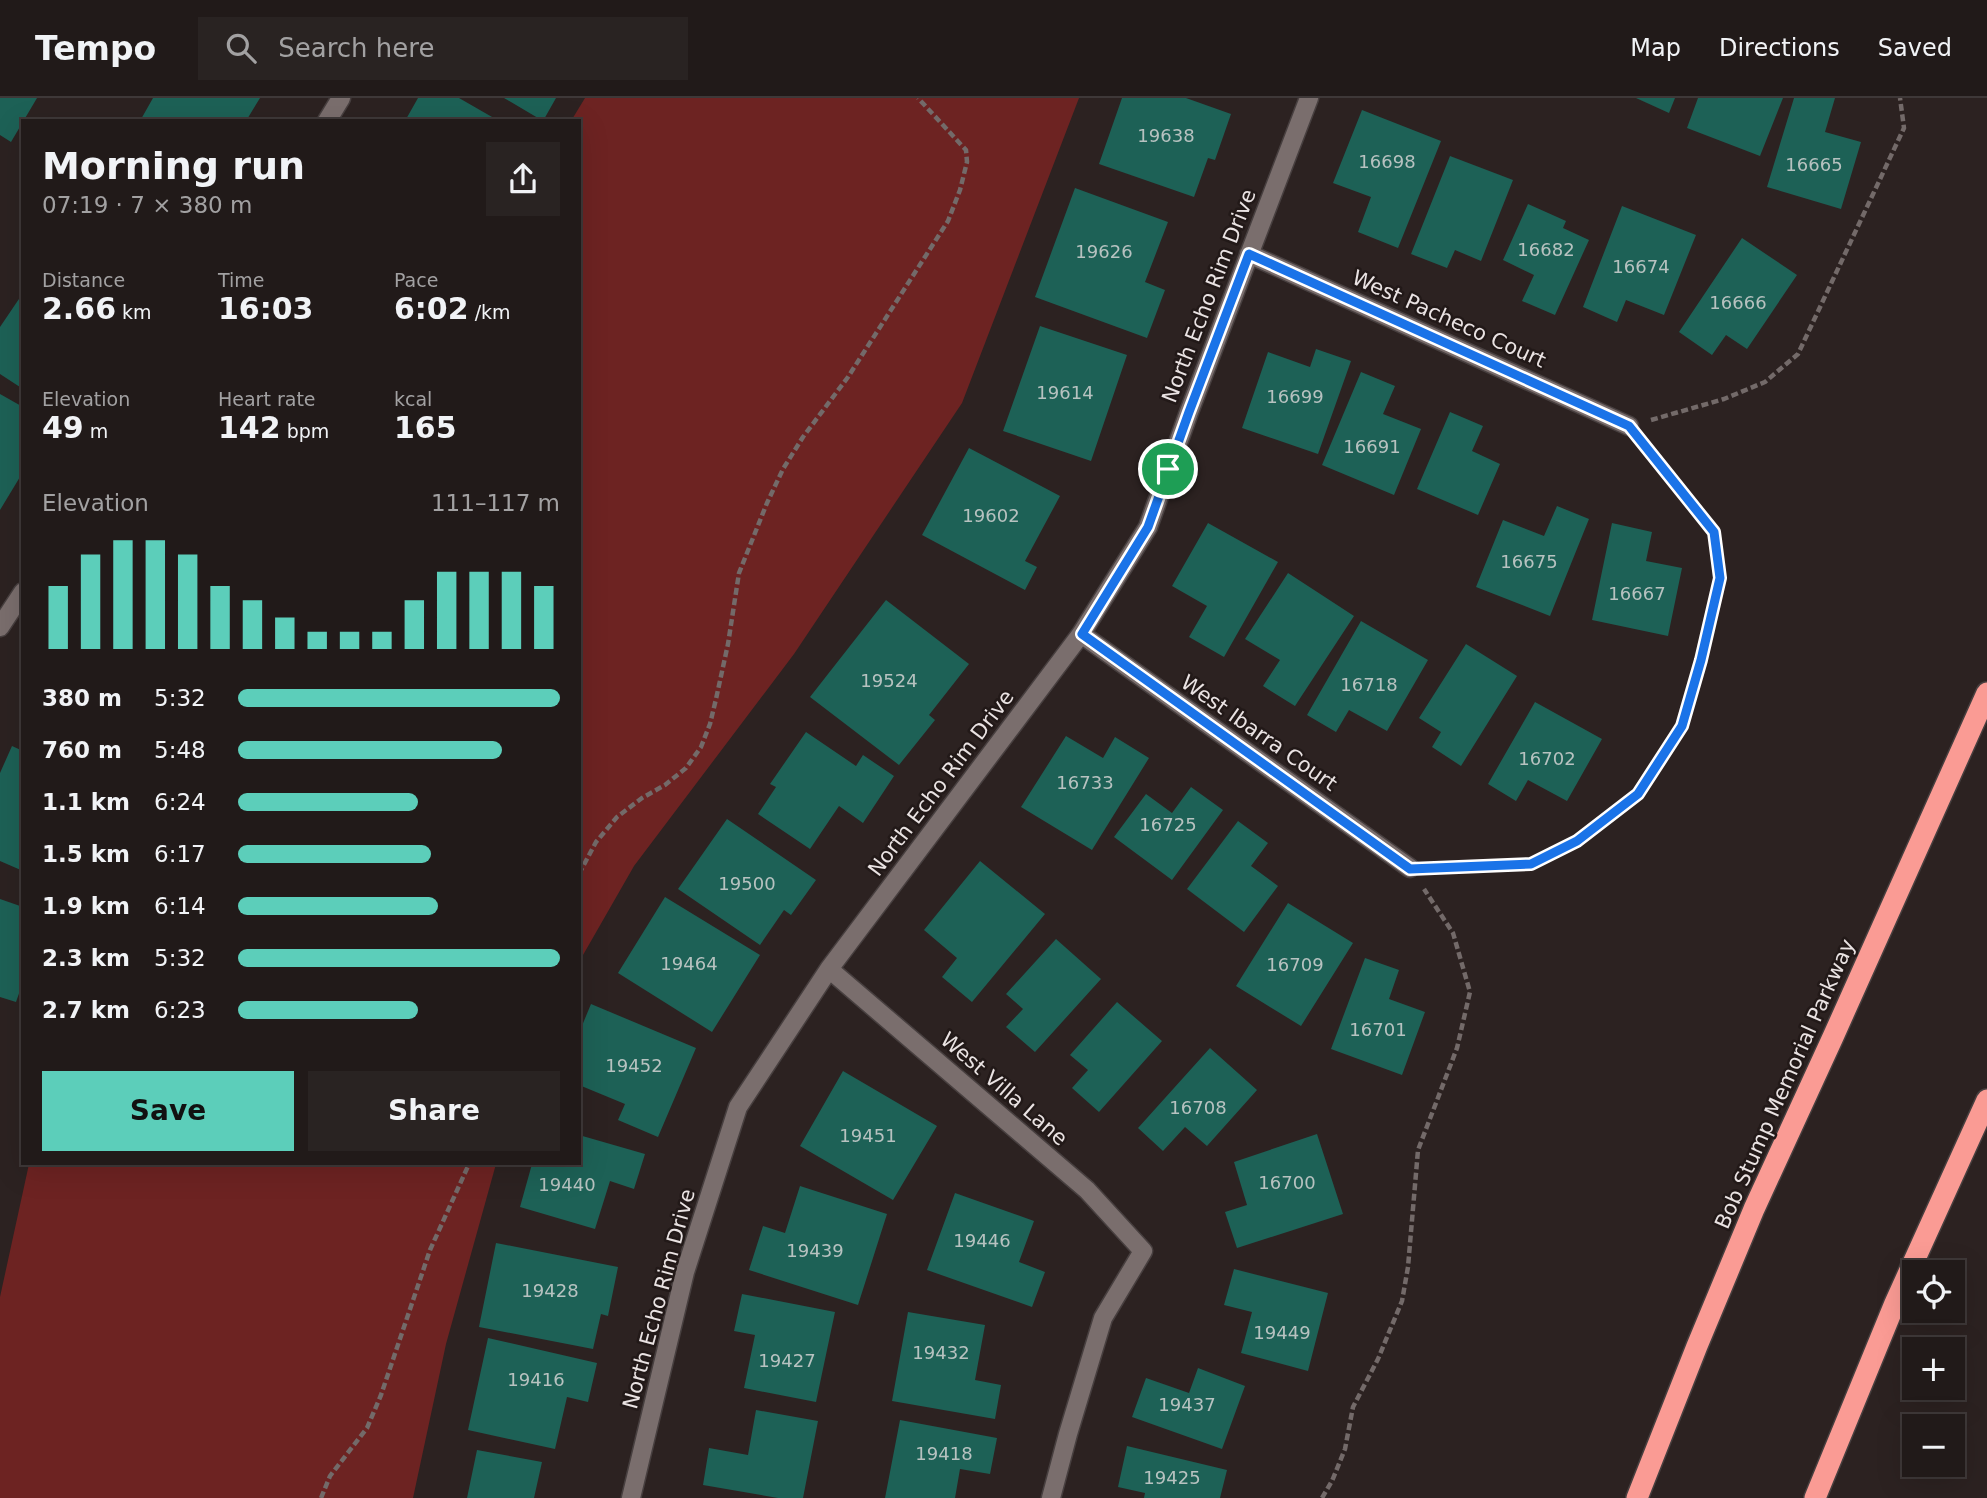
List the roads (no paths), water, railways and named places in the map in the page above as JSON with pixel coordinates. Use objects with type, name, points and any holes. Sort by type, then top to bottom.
[{"type":"highway","name":"Bob Stump Memorial Parkway","points":[[1637,1498],[1754,1209],[1987,693]]},
{"type":"highway","points":[[1815,1498],[1895,1303],[1987,1100]]},
{"type":"street","points":[[328,119],[341,98]]},
{"type":"street","name":"North Echo Rim Drive","points":[[631,1498],[685,1272],[738,1107],[829,970],[1082,634],[1148,527],[1309,98]]},
{"type":"street","name":"West Pacheco Court","points":[[1249,254],[1629,426]]},
{"type":"street","points":[[0,627],[21,595]]},
{"type":"street","name":"West Ibarra Court","points":[[1082,634],[1410,869]]},
{"type":"street","name":"West Villa Lane","points":[[829,970],[1087,1190],[1143,1251],[1103,1318],[1051,1498]]}]
